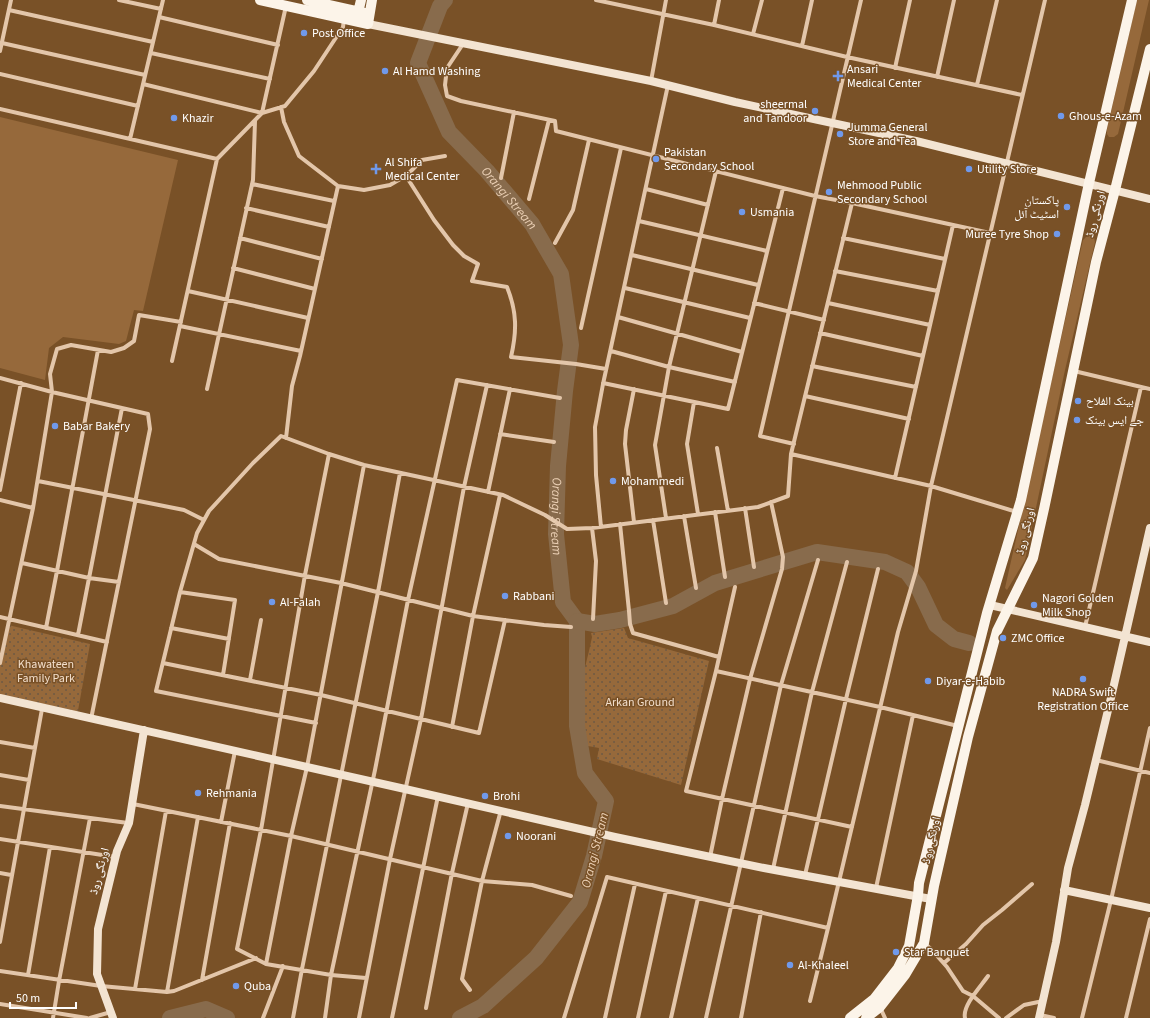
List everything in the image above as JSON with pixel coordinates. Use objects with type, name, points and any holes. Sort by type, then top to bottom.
[{"type":"main road","points":[[260,0],[344,18],[358,16]]},
{"type":"main road","points":[[307,0],[369,19],[380,26],[466,45],[651,81],[916,141],[1150,199]]},
{"type":"main road","points":[[358,16],[361,0]]},
{"type":"main road","points":[[369,19],[372,0]]},
{"type":"main road","name":"اورنگی روڈ","points":[[850,1018],[874,999],[898,968],[909,946],[919,882],[990,604],[1017,512],[1088,183],[1132,0]]},
{"type":"main road","name":"اورنگی روڈ","points":[[866,1018],[880,1007],[904,975],[924,943],[932,899],[968,737],[997,631],[1033,558],[1096,262],[1150,49]]},
{"type":"main road","points":[[1039,1017],[1056,942],[1068,868],[1126,637],[1150,528]]},
{"type":"main road","points":[[990,604],[1150,642]]},
{"type":"main road","points":[[0,698],[501,810],[615,837],[773,870],[918,895],[932,899]]},
{"type":"main road","name":"اورنگی روڈ","points":[[112,1015],[97,974],[98,928],[116,851],[130,823],[144,730]]},
{"type":"main road","points":[[1064,890],[1150,908]]},
{"type":"street","points":[[0,51],[11,0]]},
{"type":"street","points":[[119,0],[161,10]]},
{"type":"street","points":[[130,139],[163,0]]},
{"type":"street","points":[[596,0],[753,34],[895,68],[1022,95]]},
{"type":"street","points":[[651,81],[666,0]]},
{"type":"street","points":[[714,26],[720,0]]},
{"type":"street","points":[[753,34],[762,0]]},
{"type":"street","points":[[802,46],[812,0]]},
{"type":"street","points":[[794,444],[760,436],[861,0]]},
{"type":"street","points":[[895,68],[910,0]]},
{"type":"street","points":[[937,77],[954,0]]},
{"type":"street","points":[[977,85],[997,0]]},
{"type":"street","points":[[810,1001],[898,632],[916,571],[931,486],[1045,0]]},
{"type":"street","points":[[262,113],[286,6]]},
{"type":"street","points":[[9,10],[153,42]]},
{"type":"street","points":[[159,17],[278,45]]},
{"type":"street","points":[[172,361],[216,159],[262,113],[285,106],[314,71],[343,27],[344,18]]},
{"type":"street","points":[[2,43],[145,75]]},
{"type":"street","points":[[466,45],[447,68],[445,85],[447,96],[461,101],[555,121],[556,131],[589,140],[815,196],[852,202],[990,233]]},
{"type":"street","points":[[150,53],[270,79]]},
{"type":"street","points":[[0,74],[138,106]]},
{"type":"street","points":[[143,84],[262,113]]},
{"type":"street","points":[[602,526],[596,475],[596,427],[603,383],[654,156],[668,86]]},
{"type":"street","points":[[282,107],[284,122],[299,156],[338,186],[364,190],[390,185],[406,176],[422,160],[444,156]]},
{"type":"street","points":[[0,109],[216,159]]},
{"type":"street","points":[[501,178],[514,112]]},
{"type":"street","points":[[207,389],[252,184],[255,120]]},
{"type":"street","points":[[530,199],[549,120]]},
{"type":"street","points":[[555,243],[573,210],[589,140]]},
{"type":"street","points":[[581,328],[621,148]]},
{"type":"street","points":[[666,518],[655,445],[669,367],[716,171]]},
{"type":"street","points":[[406,176],[434,220],[453,245],[464,256],[478,264],[472,281],[507,287],[514,303],[516,334],[511,357],[576,364],[606,369]]},
{"type":"street","points":[[252,184],[334,201]]},
{"type":"street","points":[[286,438],[292,386],[338,186]]},
{"type":"street","points":[[603,383],[728,409],[782,188]]},
{"type":"street","points":[[646,190],[708,205]]},
{"type":"street","points":[[316,723],[156,691],[180,592],[197,533],[209,511],[253,463],[281,436],[364,465],[500,495],[545,515],[567,529],[592,528],[758,507],[788,496],[794,444],[852,202]]},
{"type":"street","points":[[246,208],[329,227]]},
{"type":"street","points":[[639,221],[767,251]]},
{"type":"street","points":[[895,478],[952,225]]},
{"type":"street","points":[[240,238],[322,259]]},
{"type":"street","points":[[843,238],[945,259]]},
{"type":"street","points":[[632,255],[758,285]]},
{"type":"street","points":[[233,268],[315,289]]},
{"type":"street","points":[[835,271],[938,291]]},
{"type":"street","points":[[625,288],[750,318]]},
{"type":"street","points":[[188,291],[308,318]]},
{"type":"street","points":[[754,303],[824,320]]},
{"type":"street","points":[[828,303],[930,325]]},
{"type":"street","points":[[0,663],[38,481],[52,392],[50,374],[57,349],[71,345],[111,352],[124,348],[134,341],[139,315],[218,334],[301,351]]},
{"type":"street","points":[[618,318],[742,352]]},
{"type":"street","points":[[820,333],[923,356]]},
{"type":"street","points":[[46,628],[98,350]]},
{"type":"street","points":[[611,352],[735,382]]},
{"type":"street","points":[[812,366],[916,387]]},
{"type":"street","points":[[1073,371],[1150,389]]},
{"type":"street","points":[[0,378],[52,392],[148,414],[150,429],[91,719]]},
{"type":"street","points":[[325,1018],[331,976],[387,711],[408,600],[457,380],[560,398]]},
{"type":"street","points":[[0,490],[21,383]]},
{"type":"street","points":[[359,1018],[390,859],[421,719],[464,487],[487,385]]},
{"type":"street","points":[[1085,627],[1141,387]]},
{"type":"street","points":[[488,492],[510,389]]},
{"type":"street","points":[[634,389],[626,430],[625,444],[634,522]]},
{"type":"street","points":[[805,396],[908,419]]},
{"type":"street","points":[[694,402],[687,444],[698,514]]},
{"type":"street","points":[[78,635],[122,408]]},
{"type":"street","points":[[500,434],[554,442]]},
{"type":"street","points":[[717,448],[728,510]]},
{"type":"street","points":[[329,454],[305,575],[262,830],[237,948],[266,964],[302,969],[331,976],[366,978]]},
{"type":"street","points":[[792,454],[931,486],[1017,512]]},
{"type":"street","points":[[266,964],[291,836],[316,723],[364,465]]},
{"type":"street","points":[[293,1018],[378,592],[400,473]]},
{"type":"street","points":[[38,481],[184,510],[204,520]]},
{"type":"street","points":[[452,727],[473,616],[500,495]]},
{"type":"street","points":[[0,500],[33,508]]},
{"type":"street","points":[[710,857],[750,678],[782,569],[783,556],[771,502]]},
{"type":"street","points":[[745,508],[754,566]]},
{"type":"street","points":[[715,512],[726,577]]},
{"type":"street","points":[[684,516],[696,588]]},
{"type":"street","points":[[653,520],[666,603]]},
{"type":"street","points":[[620,524],[630,624],[633,633],[719,657]]},
{"type":"street","points":[[592,528],[596,562],[593,619]]},
{"type":"street","points":[[194,544],[219,559],[341,583],[473,616],[571,627]]},
{"type":"street","points":[[706,1018],[781,685],[818,560]]},
{"type":"street","points":[[773,870],[812,692],[847,562]]},
{"type":"street","points":[[22,563],[89,578],[119,582]]},
{"type":"street","points":[[805,876],[878,569]]},
{"type":"street","points":[[735,587],[686,791],[852,828]]},
{"type":"street","points":[[180,592],[235,600],[223,675]]},
{"type":"street","points":[[0,617],[107,642]]},
{"type":"street","points":[[250,680],[261,620]]},
{"type":"street","points":[[163,662],[321,695],[479,734],[505,620]]},
{"type":"street","points":[[171,628],[229,639]]},
{"type":"street","points":[[716,671],[846,699],[958,726]]},
{"type":"street","points":[[0,939],[42,708]]},
{"type":"street","points":[[876,888],[913,715]]},
{"type":"street","points":[[1082,1018],[1111,900],[1150,728]]},
{"type":"street","points":[[0,742],[35,748]]},
{"type":"street","points":[[221,822],[235,751]]},
{"type":"street","points":[[1096,760],[1150,773]]},
{"type":"street","points":[[0,775],[29,780]]},
{"type":"street","points":[[392,1018],[438,796]]},
{"type":"street","points":[[426,1008],[452,874],[468,803]]},
{"type":"street","points":[[133,804],[291,836],[452,874],[482,880],[532,885],[571,896]]},
{"type":"street","points":[[0,806],[130,823]]},
{"type":"street","points":[[470,990],[462,979],[482,880],[501,810]]},
{"type":"street","points":[[135,989],[166,811]]},
{"type":"street","points":[[167,992],[198,817]]},
{"type":"street","points":[[53,1018],[90,818]]},
{"type":"street","points":[[202,980],[230,824]]},
{"type":"street","points":[[0,840],[115,857]]},
{"type":"street","points":[[28,975],[50,847]]},
{"type":"street","points":[[0,873],[12,875]]},
{"type":"street","points":[[564,1018],[607,877],[828,928]]},
{"type":"street","points":[[605,1018],[635,884]]},
{"type":"street","points":[[944,963],[966,944],[983,925],[1032,884]]},
{"type":"street","points":[[638,1018],[666,891]]},
{"type":"street","points":[[671,1018],[698,898]]},
{"type":"street","points":[[0,905],[6,906]]},
{"type":"street","points":[[741,1018],[761,912]]},
{"type":"street","points":[[1126,1018],[1150,919]]},
{"type":"street","points":[[924,943],[944,963],[963,991],[973,996],[999,1018]]},
{"type":"street","points":[[0,971],[59,981],[167,992],[174,991],[256,958]]},
{"type":"street","points":[[263,1018],[284,966]]},
{"type":"street","points":[[965,1018],[964,1011],[988,976]]},
{"type":"street","points":[[1006,1018],[1024,1005],[1043,1001]]},
{"type":"street","points":[[0,1004],[87,1018]]},
{"type":"street","points":[[880,1007],[885,1018]]},
{"type":"street","points":[[90,1018],[112,1015]]},
{"type":"street","points":[[1039,1017],[1054,1018]]},
{"type":"green space","points":[[1137,0],[1149,0],[1118,134],[1114,137],[1109,137],[1107,134],[1107,129]]},
{"type":"green space","points":[[0,117],[178,160],[143,311],[134,310],[126,341],[119,344],[63,337],[49,348],[45,380],[0,368]]},
{"type":"green space","points":[[1090,236],[1094,237],[1095,242],[1065,370],[1025,560],[1007,590],[1005,588],[1083,240]]},
{"type":"green space","name":"Khawateen Family Park","points":[[8,625],[90,644],[77,716],[0,698],[0,663]]},
{"type":"green space","name":"Arkan Ground","points":[[624,628],[628,638],[709,661],[681,785],[597,759],[599,748],[588,746],[584,727],[582,697],[585,668],[592,637],[591,633]]},
{"type":"waterway","name":"Orangi Stream","points":[[445,0],[440,6],[418,63],[449,132],[487,171],[532,224],[561,274],[571,345],[558,466],[556,534],[563,602],[577,621],[577,726],[585,773],[606,801],[594,856],[580,902],[536,958],[483,1006],[460,1018]]},
{"type":"waterway","points":[[577,621],[595,624],[620,620],[673,606],[715,583],[817,552],[885,562],[907,572],[918,587],[936,625],[954,639],[969,643]]},
{"type":"waterway","name":"Orangi Stream","points":[[170,1018],[206,1009],[227,1018]]},
{"type":"place","name":"Post Office","points":[[304,33]]},
{"type":"place","name":"Al Hamd Washing","points":[[385,71]]},
{"type":"place","name":"Ansari Medical Center","points":[[838,76]]},
{"type":"place","name":"sheermal and Tandoor","points":[[815,111]]},
{"type":"place","name":"Ghous-e-Azam","points":[[1061,116]]},
{"type":"place","name":"Khazir","points":[[174,118]]},
{"type":"place","name":"Jumma General Store and Tea","points":[[840,134]]},
{"type":"place","name":"Pakistan Secondary School","points":[[656,159]]},
{"type":"place","name":"Al Shifa Medical Center","points":[[376,169]]},
{"type":"place","name":"Utility Store","points":[[969,169]]},
{"type":"place","name":"Mehmood Public Secondary School","points":[[829,192]]},
{"type":"place","name":"پاکستان اسٹیٹ آئل","points":[[1067,207]]},
{"type":"place","name":"Usmania","points":[[742,212]]},
{"type":"place","name":"Muree Tyre Shop","points":[[1057,234]]},
{"type":"place","name":"بینک الفلاح","points":[[1078,401]]},
{"type":"place","name":"جے ایس بینک","points":[[1077,420]]},
{"type":"place","name":"Babar Bakery","points":[[55,426]]},
{"type":"place","name":"Mohammedi","points":[[613,481]]},
{"type":"place","name":"Rabbani","points":[[505,596]]},
{"type":"place","name":"Al-Falah","points":[[272,602]]},
{"type":"place","name":"Nagori Golden Milk Shop","points":[[1034,605]]},
{"type":"place","name":"ZMC Office","points":[[1003,638]]},
{"type":"place","name":"NADRA Swift Registration Office","points":[[1083,679]]},
{"type":"place","name":"Diyar-e-Habib","points":[[928,681]]},
{"type":"place","name":"Rehmania","points":[[198,793]]},
{"type":"place","name":"Brohi","points":[[485,796]]},
{"type":"place","name":"Noorani","points":[[508,836]]},
{"type":"place","name":"Star Banquet","points":[[896,952]]},
{"type":"place","name":"Al-Khaleel","points":[[790,965]]},
{"type":"place","name":"Quba","points":[[236,986]]}]
